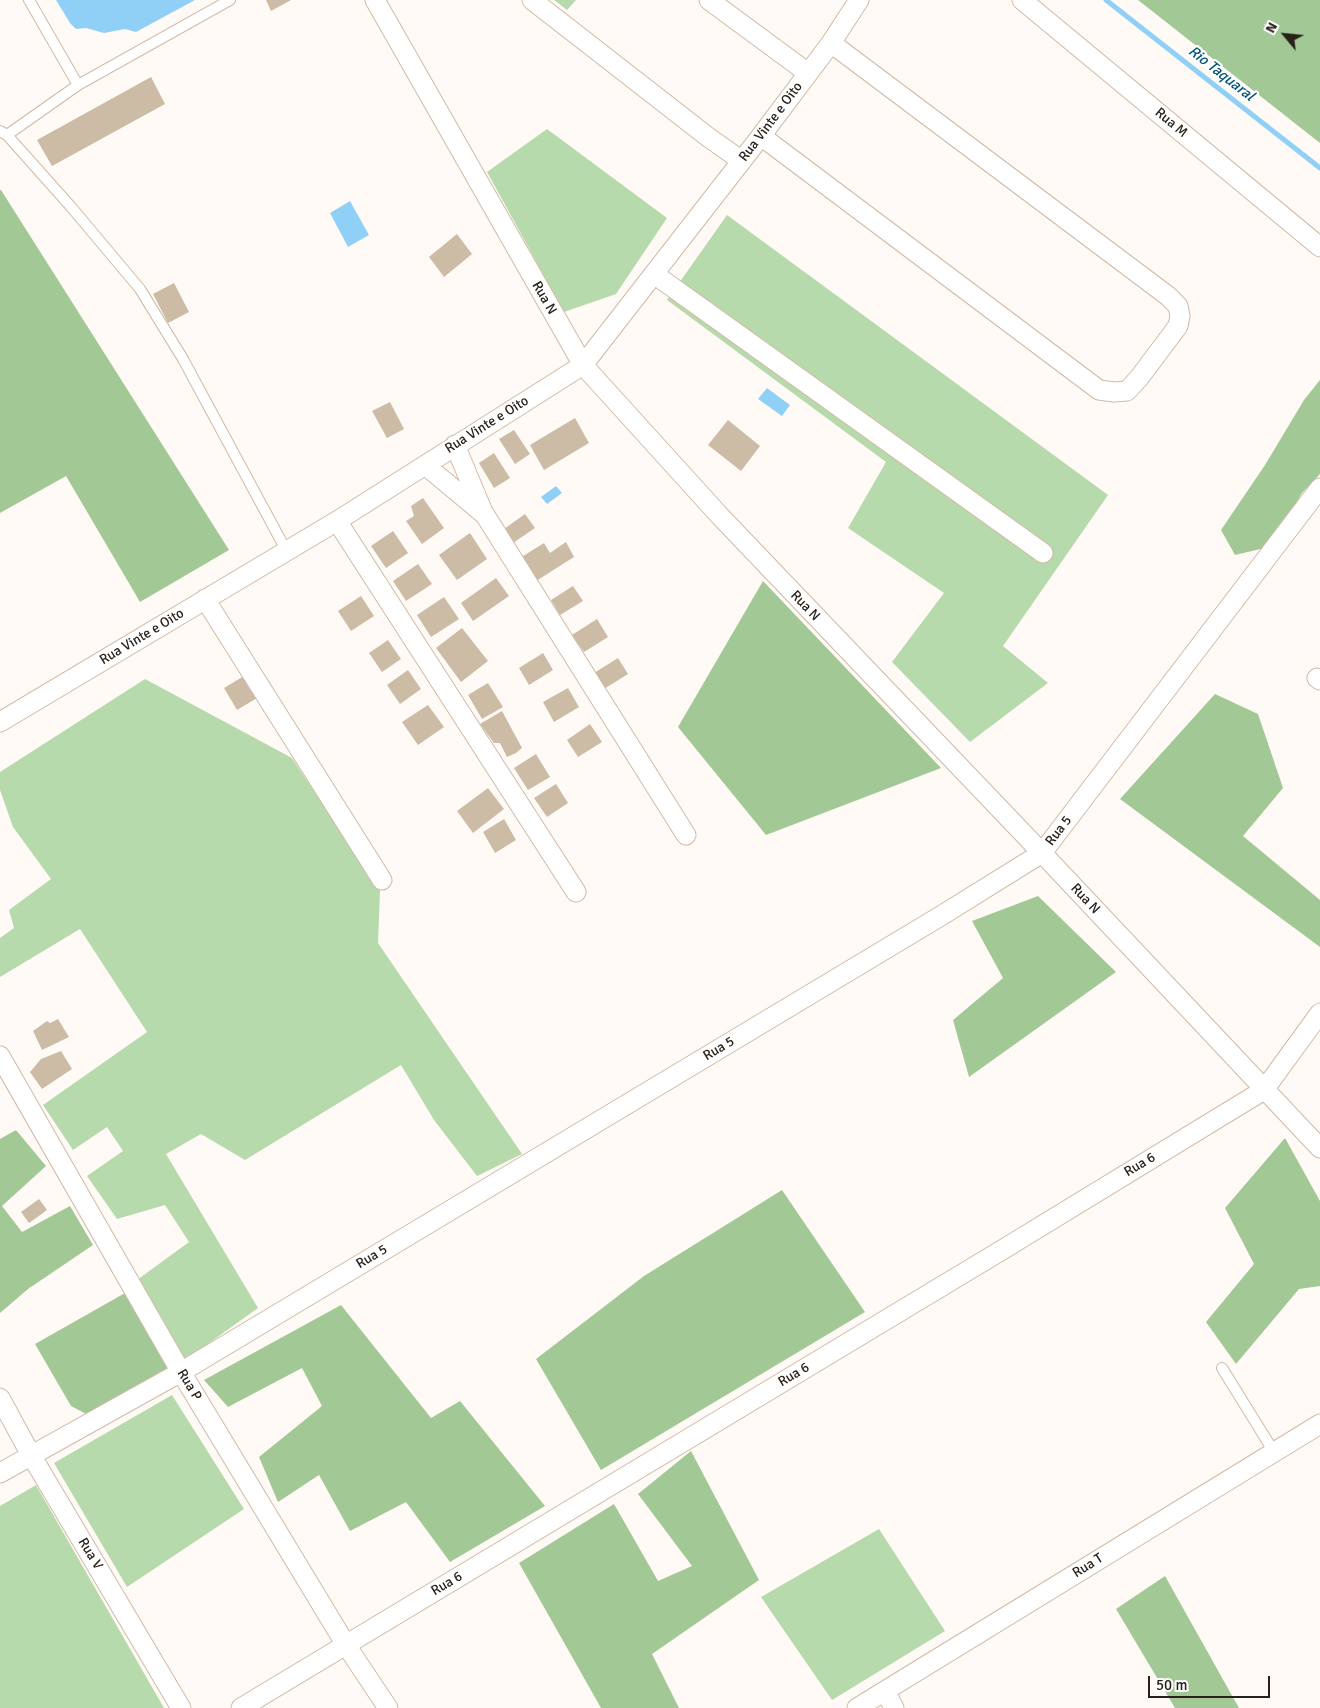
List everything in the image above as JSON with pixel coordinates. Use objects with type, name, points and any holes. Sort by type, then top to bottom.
[{"type":"street","name":"Rua N","points":[[375,0],[583,365],[719,516],[1042,853],[1320,1148]]},
{"type":"street","points":[[532,0],[708,137],[742,161]]},
{"type":"street","points":[[708,0],[808,73]]},
{"type":"street","name":"Rua Vinte e Oito","points":[[0,722],[336,521],[583,365],[761,136],[831,42],[859,0]]},
{"type":"street","name":"Rua M","points":[[1022,0],[1320,247]]},
{"type":"street","points":[[761,136],[1099,390],[1127,391],[1140,378],[1178,326],[1180,316],[1178,306],[1168,296],[831,42]]},
{"type":"street","points":[[654,274],[1043,553]]},
{"type":"street","points":[[455,445],[484,515],[686,835]]},
{"type":"street","points":[[425,465],[484,515]]},
{"type":"street","name":"Rua 5","points":[[0,1473],[181,1372],[914,932],[1042,853],[1320,488]]},
{"type":"street","points":[[336,521],[576,892]]},
{"type":"street","points":[[205,599],[382,880]]},
{"type":"street","name":"Rua 6","points":[[241,1708],[1264,1090],[1320,1013]]},
{"type":"street","name":"Rua P","points":[[0,1056],[181,1372],[346,1645],[388,1708]]},
{"type":"street","name":"Rua V","points":[[0,1398],[31,1456],[181,1708]]},
{"type":"street","name":"Rua T","points":[[857,1708],[1320,1424]]},
{"type":"street","points":[[884,1691],[894,1708]]},
{"type":"lane","points":[[29,0],[78,85]]},
{"type":"lane","points":[[230,0],[78,85],[4,133],[72,208],[140,290],[183,359],[286,550]]},
{"type":"lane","points":[[1222,1368],[1274,1452]]},
{"type":"green space","points":[[554,0],[576,0],[567,10]]},
{"type":"green space","points":[[1138,0],[1320,0],[1320,143]]},
{"type":"green space","points":[[547,129],[667,218],[616,294],[564,312],[487,172]]},
{"type":"green space","points":[[0,190],[229,550],[140,602],[66,476],[0,513]]},
{"type":"green space","points":[[727,215],[1108,495],[1003,646],[1048,683],[970,742],[892,662],[944,593],[848,528],[886,462],[667,300]]},
{"type":"green space","points":[[1320,380],[1320,474],[1302,493],[1269,547],[1235,555],[1221,530],[1265,465],[1304,400]]},
{"type":"green space","points":[[763,581],[941,768],[766,835],[678,727]]},
{"type":"green space","points":[[145,679],[292,758],[380,891],[378,943],[522,1154],[477,1176],[434,1120],[401,1065],[245,1160],[201,1134],[166,1154],[258,1308],[184,1361],[137,1280],[189,1242],[165,1205],[117,1219],[87,1176],[123,1151],[107,1127],[73,1150],[43,1105],[147,1032],[80,929],[0,977],[0,938],[14,928],[9,910],[51,879],[13,827],[0,790],[0,772]]},
{"type":"green space","points":[[1215,694],[1258,714],[1283,788],[1243,836],[1320,900],[1320,947],[1120,799]]},
{"type":"green space","points":[[1038,896],[1116,972],[969,1077],[953,1020],[1003,978],[972,921]]},
{"type":"green space","points":[[16,1130],[46,1166],[2,1206],[22,1232],[70,1206],[93,1245],[28,1289],[0,1313],[0,1139]]},
{"type":"green space","points":[[1285,1138],[1320,1201],[1320,1286],[1299,1289],[1236,1364],[1206,1322],[1254,1264],[1225,1208]]},
{"type":"green space","points":[[782,1190],[865,1312],[601,1470],[536,1359],[644,1276]]},
{"type":"green space","points":[[125,1293],[171,1373],[90,1416],[71,1406],[35,1344]]},
{"type":"green space","points":[[341,1305],[431,1418],[460,1401],[545,1506],[450,1562],[406,1502],[350,1531],[319,1475],[278,1502],[259,1457],[322,1406],[302,1368],[228,1407],[204,1380]]},
{"type":"green space","points":[[172,1395],[244,1509],[127,1587],[54,1463]]},
{"type":"green space","points":[[691,1451],[759,1580],[652,1654],[679,1708],[601,1708],[519,1563],[614,1504],[658,1581],[692,1566],[638,1494]]},
{"type":"green space","points":[[36,1485],[164,1708],[0,1708],[0,1506]]},
{"type":"green space","points":[[879,1529],[945,1631],[832,1700],[761,1597]]},
{"type":"green space","points":[[1165,1576],[1239,1708],[1175,1708],[1116,1609]]},
{"type":"water","points":[[56,0],[195,0],[136,32],[125,29],[104,33],[86,28],[76,29],[70,23]]},
{"type":"water","points":[[350,201],[369,235],[348,247],[330,213]]},
{"type":"water","points":[[767,388],[790,405],[782,416],[758,399]]},
{"type":"water","points":[[556,486],[562,493],[547,504],[541,497]]},
{"type":"building","points":[[266,0],[291,0],[271,11]]},
{"type":"building","points":[[151,77],[165,104],[52,166],[37,140]]},
{"type":"building","points":[[457,234],[472,254],[444,277],[429,257]]},
{"type":"building","points":[[174,283],[189,312],[168,323],[153,294]]},
{"type":"building","points":[[390,402],[404,429],[387,438],[372,411]]},
{"type":"building","points":[[575,418],[589,443],[544,470],[530,445]]},
{"type":"building","points":[[728,420],[760,446],[741,471],[708,445]]},
{"type":"building","points":[[514,430],[530,454],[515,464],[499,439]]},
{"type":"building","points":[[494,453],[510,478],[494,488],[479,463]]},
{"type":"building","points":[[423,498],[444,528],[422,544],[406,521],[414,516],[411,506]]},
{"type":"building","points":[[525,514],[535,528],[513,543],[504,529]]},
{"type":"building","points":[[393,531],[408,553],[386,568],[371,546]]},
{"type":"building","points":[[470,533],[487,559],[457,580],[439,555]]},
{"type":"building","points":[[566,542],[574,557],[536,581],[520,558],[544,543],[550,553]]},
{"type":"building","points":[[418,564],[432,584],[406,601],[393,581]]},
{"type":"building","points":[[496,578],[509,596],[473,621],[461,603]]},
{"type":"building","points":[[573,586],[583,601],[560,615],[551,600]]},
{"type":"building","points":[[361,596],[374,616],[351,631],[338,611]]},
{"type":"building","points":[[444,597],[459,619],[431,637],[417,615]]},
{"type":"building","points":[[597,619],[608,637],[584,652],[572,635]]},
{"type":"building","points":[[462,628],[488,661],[461,682],[436,648]]},
{"type":"building","points":[[388,640],[401,659],[382,672],[369,653]]},
{"type":"building","points":[[543,653],[553,670],[529,685],[519,668]]},
{"type":"building","points":[[618,658],[628,674],[604,689],[594,673]]},
{"type":"building","points":[[408,670],[421,689],[400,704],[387,685]]},
{"type":"building","points":[[244,676],[257,698],[237,710],[224,688]]},
{"type":"building","points":[[488,683],[503,707],[482,719],[468,695]]},
{"type":"building","points":[[568,688],[579,707],[554,722],[543,702]]},
{"type":"building","points":[[428,705],[444,727],[418,745],[402,722]]},
{"type":"building","points":[[502,711],[522,748],[507,757],[500,743],[494,743],[480,724]]},
{"type":"building","points":[[590,724],[602,742],[578,757],[567,740]]},
{"type":"building","points":[[536,754],[550,777],[528,790],[514,768]]},
{"type":"building","points":[[556,784],[568,803],[547,817],[534,798]]},
{"type":"building","points":[[488,788],[504,809],[473,833],[457,811]]},
{"type":"building","points":[[504,819],[516,840],[495,853],[483,832]]},
{"type":"building","points":[[58,1019],[69,1037],[42,1050],[33,1031],[47,1021],[50,1023]]},
{"type":"building","points":[[61,1051],[72,1069],[42,1089],[30,1072],[41,1059]]},
{"type":"building","points":[[39,1199],[47,1210],[29,1223],[21,1212]]},
{"type":"waterway","name":"Rio Taquaral","points":[[1106,0],[1320,168]]}]
